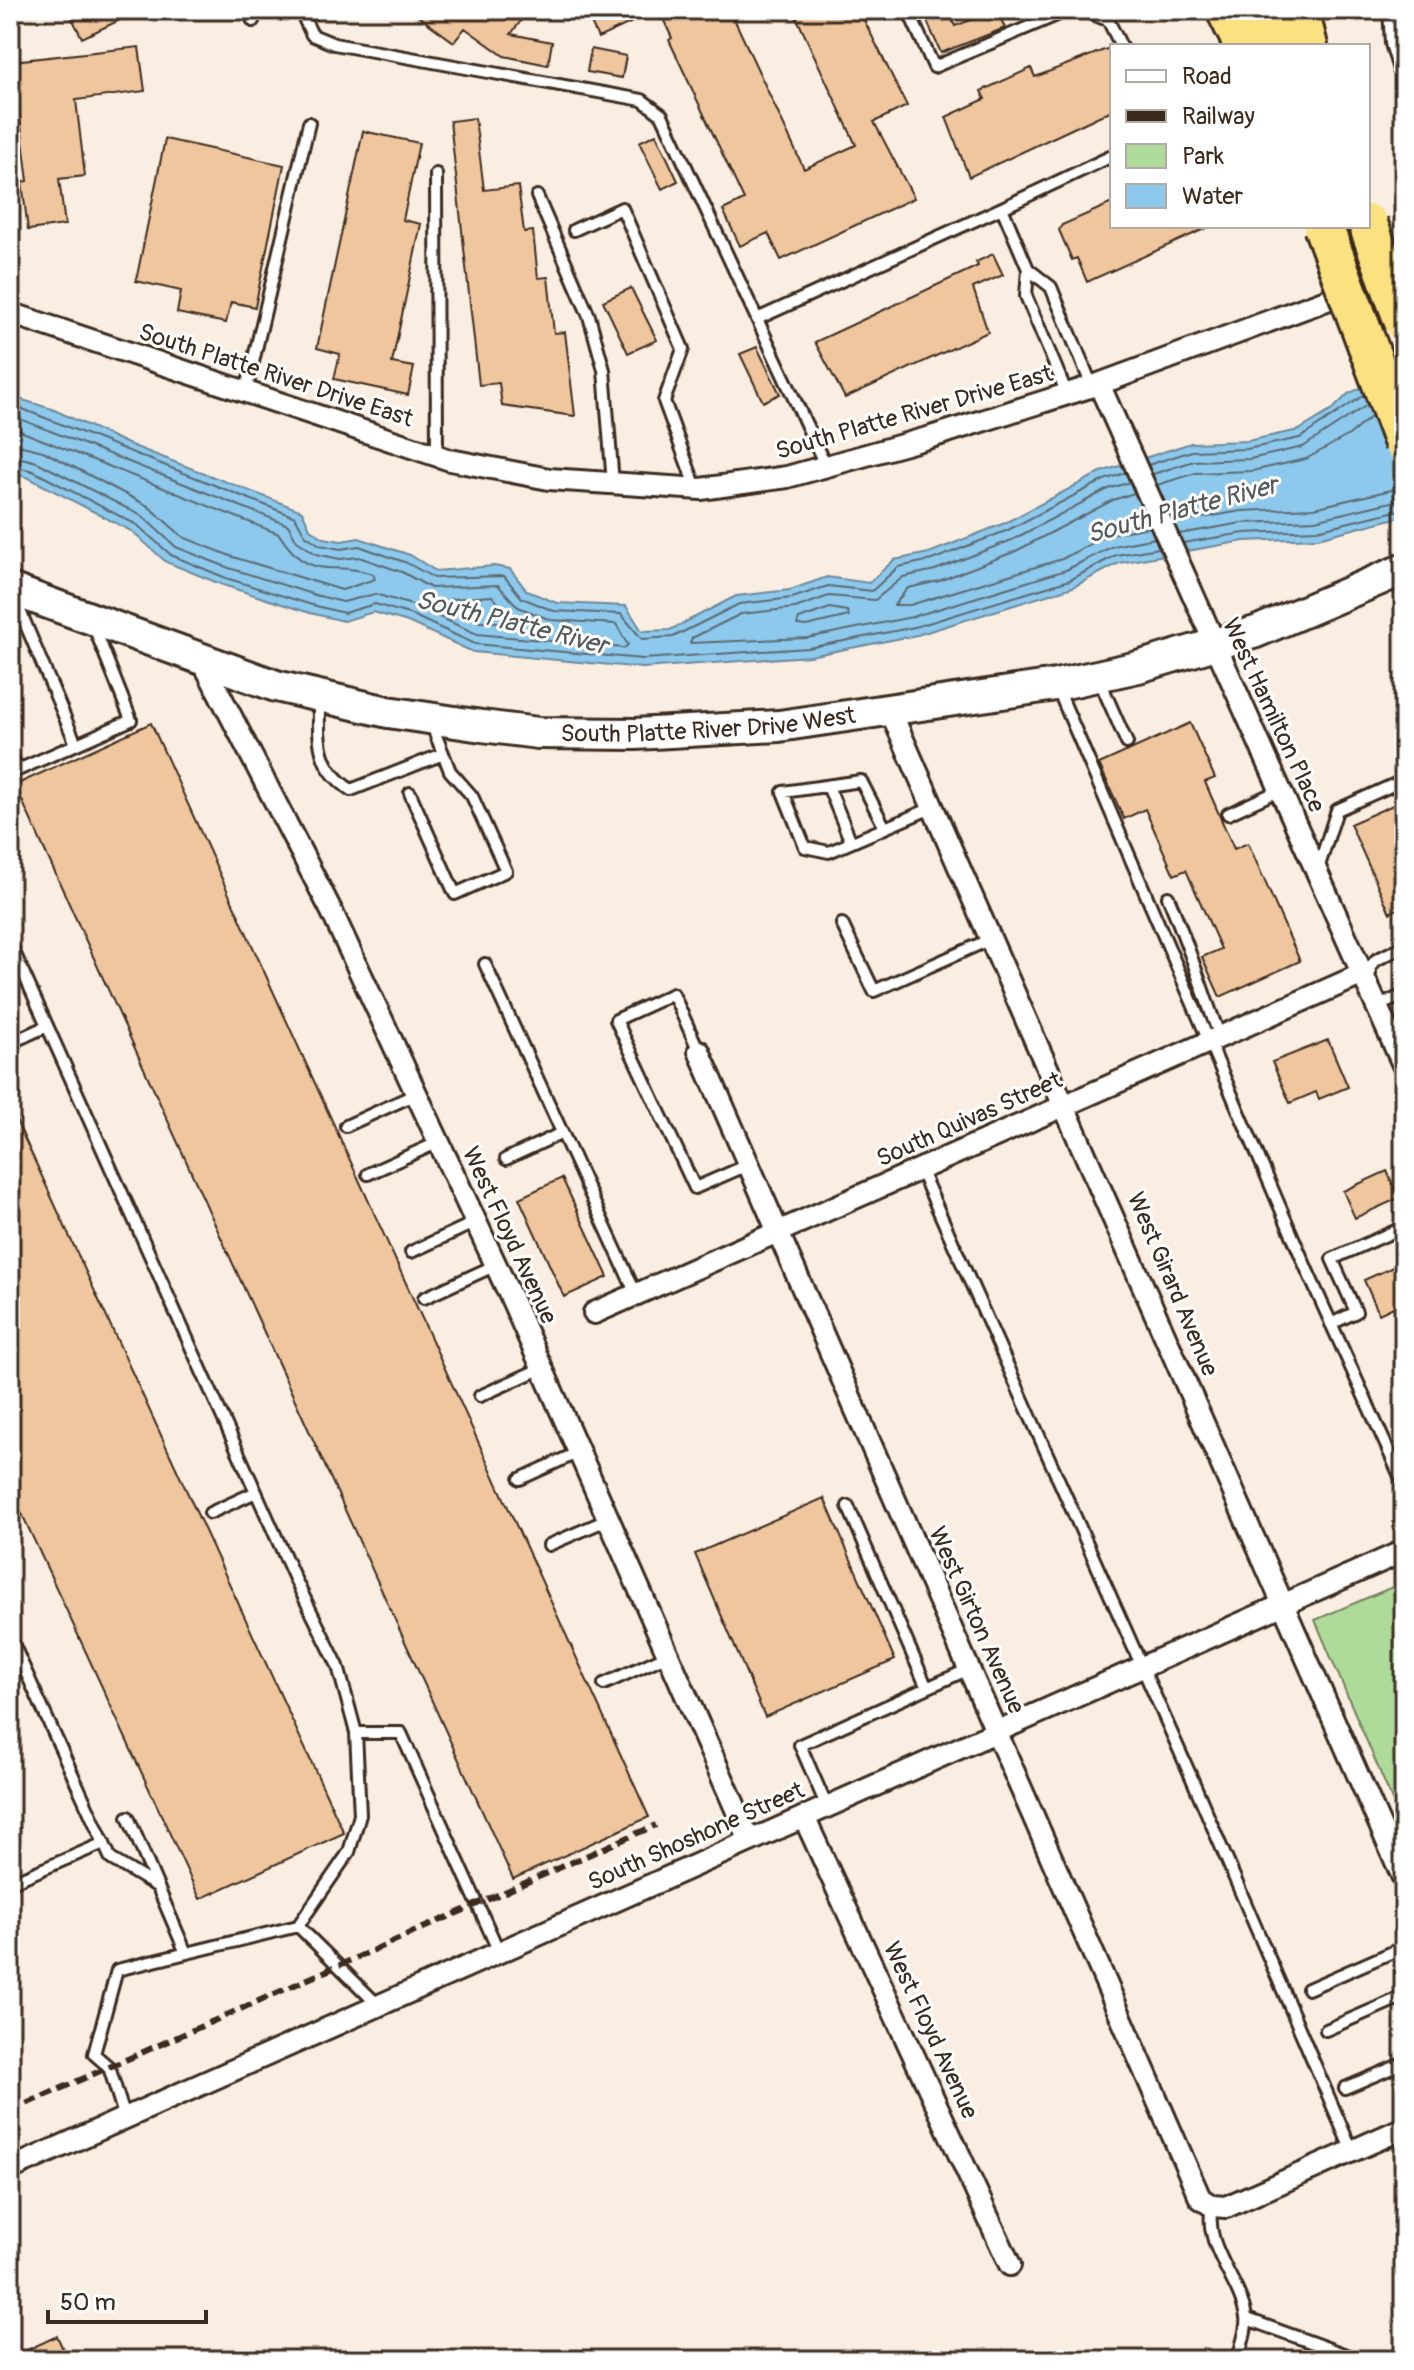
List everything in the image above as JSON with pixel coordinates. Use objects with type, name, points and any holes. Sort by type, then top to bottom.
[{"type":"highway","points":[[1226,10],[1243,44]]},
{"type":"highway","points":[[1266,10],[1274,44]]},
{"type":"highway","points":[[1299,10],[1308,44]]},
{"type":"highway","points":[[1317,10],[1324,44]]},
{"type":"highway","points":[[1324,228],[1404,443]]},
{"type":"highway","points":[[1369,228],[1404,322]]},
{"type":"street","points":[[1394,10],[1396,43],[1404,69]]},
{"type":"street","name":"South Platte River Drive East","points":[[10,313],[437,456],[493,471],[613,484],[696,488],[787,477],[1067,394],[1308,309],[1404,269]]},
{"type":"street","name":"West Hamilton Place","points":[[1095,385],[1118,428],[1198,612],[1365,973],[1404,1067]]},
{"type":"street","name":"South Platte River Drive West","points":[[11,590],[276,686],[319,696],[429,718],[538,733],[635,734],[779,726],[1056,685],[1256,632],[1404,569]]},
{"type":"street","name":"West Floyd Avenue","points":[[202,660],[332,912],[439,1142],[750,1841]]},
{"type":"street","name":"West Girard Avenue","points":[[890,710],[1067,1104],[1404,1880]]},
{"type":"street","name":"South Quivas Street","points":[[594,1313],[1365,973]]},
{"type":"street","name":"West Girton Avenue","points":[[699,1051],[780,1230],[1200,2198],[1212,2206]]},
{"type":"street","name":"South Shoshone Street","points":[[10,2169],[1404,1551]]},
{"type":"street","name":"West Floyd Avenue","points":[[804,1817],[1010,2265]]},
{"type":"street","points":[[1212,2206],[1226,2207],[1404,2128]]},
{"type":"lane","points":[[248,10],[253,21]]},
{"type":"lane","points":[[300,10],[312,35],[334,44],[642,100],[662,115],[826,467]]},
{"type":"lane","points":[[908,10],[934,67],[1069,10]]},
{"type":"lane","points":[[1081,10],[1108,20],[1120,44]]},
{"type":"lane","points":[[246,392],[309,123]]},
{"type":"lane","points":[[757,319],[1110,157]]},
{"type":"lane","points":[[436,174],[437,456]]},
{"type":"lane","points":[[537,196],[589,316],[604,370],[613,484]]},
{"type":"lane","points":[[574,230],[622,208],[683,349],[664,401],[696,488]]},
{"type":"lane","points":[[1002,208],[1028,269],[1026,296],[1067,394]]},
{"type":"lane","points":[[1028,269],[1051,287],[1095,385]]},
{"type":"lane","points":[[11,590],[76,744]]},
{"type":"lane","points":[[10,753],[18,770],[131,720],[90,618]]},
{"type":"lane","points":[[1097,676],[1127,743]]},
{"type":"lane","points":[[1056,685],[1216,1039],[1331,1324],[1404,1485]]},
{"type":"lane","points":[[319,696],[319,747],[333,778],[351,790],[443,754]]},
{"type":"lane","points":[[410,793],[455,894],[506,871],[472,796],[450,771],[429,718]]},
{"type":"lane","points":[[1317,871],[1337,810],[1404,780]]},
{"type":"lane","points":[[885,828],[861,781],[783,792],[805,847],[829,852],[851,842],[885,828],[934,807]]},
{"type":"lane","points":[[828,786],[851,842]]},
{"type":"lane","points":[[1228,814],[1280,790]]},
{"type":"lane","points":[[1168,897],[1190,947],[1192,966],[1216,1039]]},
{"type":"lane","points":[[842,924],[874,991],[992,938]]},
{"type":"lane","points":[[10,943],[256,1492],[338,1666],[356,1733],[360,1815],[349,1852],[298,1926],[117,1970],[94,2054],[109,2067],[125,2118]]},
{"type":"lane","points":[[1365,973],[1376,960],[1404,946]]},
{"type":"lane","points":[[485,964],[636,1294]]},
{"type":"lane","points":[[699,1051],[673,994],[616,1020],[695,1188],[750,1164]]},
{"type":"lane","points":[[1378,1006],[1404,995]]},
{"type":"lane","points":[[10,1043],[47,1026]]},
{"type":"lane","points":[[346,1126],[416,1094]]},
{"type":"lane","points":[[506,1159],[562,1133]]},
{"type":"lane","points":[[368,1174],[439,1142]]},
{"type":"lane","points":[[920,1169],[1351,2149]]},
{"type":"lane","points":[[411,1252],[476,1222]]},
{"type":"lane","points":[[1331,1324],[1356,1312],[1332,1259],[1404,1227]]},
{"type":"lane","points":[[424,1298],[496,1265]]},
{"type":"lane","points":[[480,1396],[542,1368]]},
{"type":"lane","points":[[520,1479],[579,1452]]},
{"type":"lane","points":[[210,1513],[256,1492]]},
{"type":"lane","points":[[848,1506],[927,1688]]},
{"type":"lane","points":[[549,1545],[609,1519]]},
{"type":"lane","points":[[10,1637],[111,1859],[158,1887]]},
{"type":"lane","points":[[604,1684],[668,1655]]},
{"type":"lane","points":[[827,1807],[800,1745],[969,1669]]},
{"type":"lane","points":[[356,1733],[401,1733],[499,1952]]},
{"type":"lane","points":[[128,1817],[186,1953]]},
{"type":"lane","points":[[10,1883],[104,1843]]},
{"type":"lane","points":[[298,1926],[379,2006]]},
{"type":"lane","points":[[1308,1989],[1404,1947]]},
{"type":"lane","points":[[1326,2030],[1404,1996]]},
{"type":"lane","points":[[1345,2088],[1404,2063]]},
{"type":"lane","points":[[1212,2206],[1208,2222],[1247,2319],[1238,2360]]},
{"type":"lane","points":[[1247,2319],[1360,2360]]},
{"type":"green space","points":[[1404,1582],[1404,1828],[1315,1620]]},
{"type":"water","name":"South Platte River","points":[[1404,367],[1404,516],[1318,538],[1244,541],[1119,563],[1073,587],[917,635],[810,656],[643,668],[473,652],[408,622],[373,612],[344,621],[223,585],[166,562],[133,532],[29,478],[10,472],[10,396],[52,409],[128,444],[302,511],[310,529],[324,538],[341,541],[359,538],[410,555],[436,571],[494,566],[510,569],[527,591],[557,603],[626,606],[642,631],[670,630],[736,596],[790,590],[827,577],[869,583],[894,560],[929,553],[1005,523],[1101,472],[1191,443],[1247,441],[1299,430],[1332,410],[1348,394]]},
{"type":"building","points":[[68,10],[141,10],[82,38]]},
{"type":"building","points":[[410,10],[529,10],[511,34],[552,42],[548,65],[504,56],[465,28],[454,42]]},
{"type":"building","points":[[585,10],[658,10],[598,38]]},
{"type":"building","points":[[659,10],[730,10],[804,169],[856,145],[793,10],[859,10],[907,106],[874,122],[914,198],[781,260],[768,233],[740,246],[723,210],[744,200],[669,40],[672,38]]},
{"type":"building","points":[[922,10],[948,10],[955,26],[997,10],[1005,28],[941,53]]},
{"type":"building","points":[[139,47],[145,91],[76,100],[85,176],[59,179],[65,225],[28,230],[22,182],[28,181],[13,61]]},
{"type":"building","points":[[1110,48],[1110,111],[969,177],[946,117],[985,99],[981,91],[1031,68],[1035,77]]},
{"type":"building","points":[[591,49],[626,56],[622,78],[587,72]]},
{"type":"building","points":[[475,118],[484,190],[518,186],[524,232],[533,231],[538,278],[548,277],[554,333],[565,332],[575,416],[502,406],[499,383],[479,385],[450,121]]},
{"type":"building","points":[[363,131],[419,143],[403,220],[421,224],[392,363],[414,367],[408,395],[334,379],[340,354],[317,348]]},
{"type":"building","points":[[656,134],[678,181],[662,189],[639,142]]},
{"type":"building","points":[[165,139],[284,165],[255,307],[231,302],[226,323],[177,313],[181,291],[136,281]]},
{"type":"building","points":[[1110,204],[1110,228],[1207,228],[1087,282],[1077,258],[1072,260],[1059,230],[1062,225]]},
{"type":"building","points":[[993,254],[1003,275],[973,288],[988,332],[845,398],[815,342],[978,266],[976,262]]},
{"type":"building","points":[[631,288],[657,340],[628,353],[603,301]]},
{"type":"building","points":[[757,347],[780,394],[763,402],[740,354]]},
{"type":"building","points":[[151,723],[649,1817],[513,1879],[15,785]]},
{"type":"building","points":[[1190,723],[1215,778],[1205,782],[1234,849],[1248,843],[1300,961],[1220,997],[1202,957],[1221,949],[1186,870],[1174,875],[1145,809],[1124,819],[1099,764]]},
{"type":"building","points":[[1404,800],[1404,906],[1390,913],[1350,824]]},
{"type":"building","points":[[1328,1040],[1348,1087],[1319,1099],[1316,1092],[1290,1103],[1272,1062]]},
{"type":"building","points":[[10,1107],[344,1833],[200,1899],[10,1488]]},
{"type":"building","points":[[1387,1171],[1399,1198],[1355,1218],[1343,1191]]},
{"type":"building","points":[[562,1178],[608,1277],[564,1297],[519,1198]]},
{"type":"building","points":[[1404,1262],[1404,1302],[1379,1314],[1364,1280]]},
{"type":"building","points":[[824,1498],[895,1660],[765,1717],[695,1554]]},
{"type":"building","points":[[57,2336],[68,2360],[10,2360],[10,2358]]},
{"type":"railway","points":[[10,2111],[656,1825]]}]
